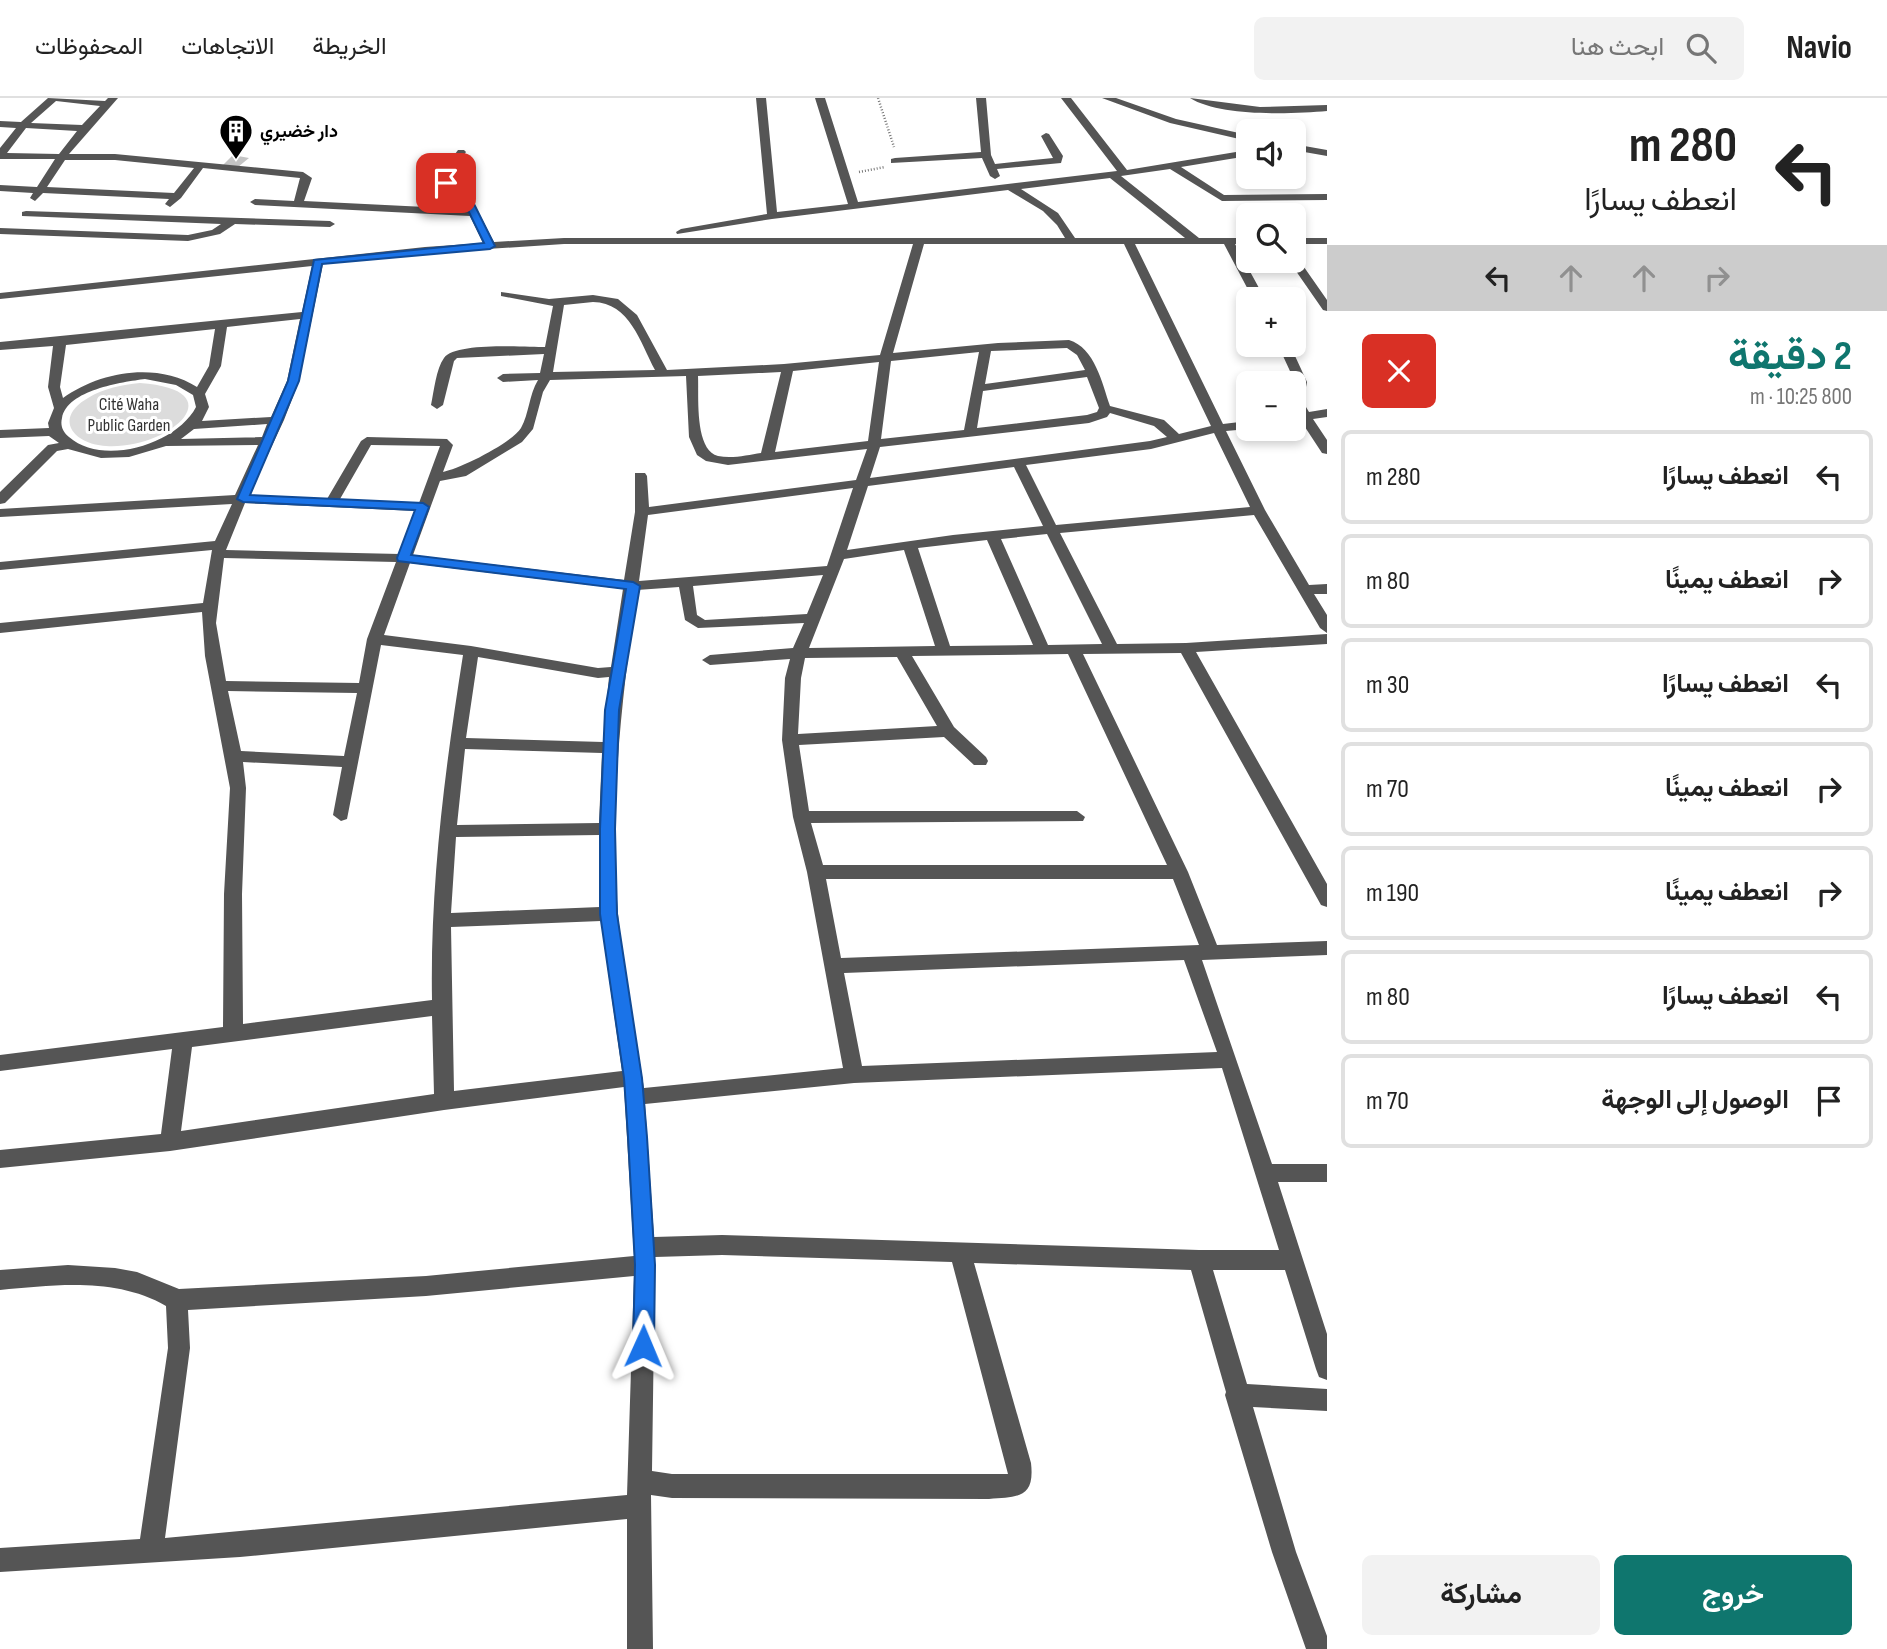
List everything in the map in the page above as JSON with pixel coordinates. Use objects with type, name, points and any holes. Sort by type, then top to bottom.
[{"type":"street","points":[[0,155],[23,125],[54,98],[110,101]]},
{"type":"street","points":[[761,98],[772,216]]},
{"type":"street","points":[[820,98],[854,205]]},
{"type":"street","points":[[981,98],[986,155],[990,167],[1006,187],[1052,211],[1065,224],[1072,242]]},
{"type":"street","points":[[1066,98],[1119,174],[1196,241]]},
{"type":"street","points":[[1107,98],[1173,121],[1236,135]]},
{"type":"street","points":[[1195,98],[1260,111],[1327,108]]},
{"type":"street","points":[[16,232],[60,156],[82,128],[110,101]]},
{"type":"street","points":[[0,124],[82,128]]},
{"type":"street","points":[[990,167],[1057,161],[1058,156],[1046,136]]},
{"type":"street","points":[[1306,143],[1327,140]]},
{"type":"street","points":[[1306,148],[1327,153]]},
{"type":"street","points":[[461,152],[451,166],[446,183],[466,199],[490,246]]},
{"type":"street","points":[[0,155],[115,157],[303,175],[307,178],[298,204]]},
{"type":"street","points":[[895,161],[986,155]]},
{"type":"street","points":[[695,235],[772,216],[1119,174],[1236,155]]},
{"type":"street","points":[[147,236],[201,165]]},
{"type":"street","points":[[1172,166],[1222,198],[1327,197]]},
{"type":"street","points":[[0,188],[177,196]]},
{"type":"street","points":[[255,202],[475,213]]},
{"type":"street","points":[[26,214],[330,225]]},
{"type":"street","points":[[0,231],[198,237],[216,232],[234,220]]},
{"type":"street","points":[[0,296],[490,246],[633,241],[695,235],[919,242],[1236,241]]},
{"type":"street","points":[[1128,241],[1221,428],[1258,510],[1327,628]]},
{"type":"street","points":[[1228,241],[1253,287]]},
{"type":"street","points":[[1306,242],[1327,241]]},
{"type":"street","points":[[854,1074],[836,965],[801,817],[790,740],[793,678],[799,653],[836,563],[874,446],[886,356],[919,242]]},
{"type":"street","points":[[233,1031],[233,894],[238,803],[234,756],[213,656],[209,607],[219,550],[293,381],[318,262]]},
{"type":"street","points":[[1303,273],[1327,308]]},
{"type":"street","points":[[505,294],[559,302],[604,299],[628,310],[664,375]]},
{"type":"street","points":[[435,478],[461,473],[523,433],[537,392],[546,376],[559,302]]},
{"type":"street","points":[[0,346],[306,315]]},
{"type":"street","points":[[199,394],[215,366],[221,325]]},
{"type":"street","points":[[60,342],[54,387],[60,407]]},
{"type":"street","points":[[503,378],[692,375],[788,368],[886,356],[1073,345],[1083,354],[1105,408],[1103,414],[1089,419],[728,461],[709,458],[700,450],[694,430],[692,375]]},
{"type":"street","points":[[969,435],[980,388],[985,349]]},
{"type":"street","points":[[437,405],[448,360],[453,355],[464,352],[552,350]]},
{"type":"street","points":[[767,457],[788,368]]},
{"type":"street","points":[[980,388],[1091,373]]},
{"type":"street","points":[[0,434],[52,432],[68,445],[83,451],[113,454],[145,450],[166,443],[194,425],[201,414],[203,403],[199,394],[187,384],[168,377],[145,375],[120,378],[96,384],[60,407],[53,426],[57,435]]},
{"type":"street","points":[[1105,408],[1159,423],[1176,438]]},
{"type":"street","points":[[1306,417],[1327,413]]},
{"type":"street","points":[[194,425],[278,420]]},
{"type":"street","points":[[642,512],[1151,444],[1236,426]]},
{"type":"street","points":[[1306,426],[1327,450]]},
{"type":"street","points":[[331,504],[363,443],[371,440],[442,442],[447,445],[375,639],[341,815]]},
{"type":"street","points":[[166,443],[267,441]]},
{"type":"street","points":[[0,500],[53,448],[68,445]]},
{"type":"street","points":[[1018,462],[1112,650]]},
{"type":"street","points":[[640,476],[642,512],[633,586],[616,672],[612,710],[607,829],[609,914],[634,1088],[645,1256],[640,1649]]},
{"type":"street","points":[[0,513],[243,499],[423,507]]},
{"type":"street","points":[[0,566],[219,550],[403,558],[633,586],[686,584],[836,563],[910,547],[992,535],[1258,510]]},
{"type":"street","points":[[992,535],[1043,651]]},
{"type":"street","points":[[910,547],[944,651]]},
{"type":"street","points":[[686,584],[692,620],[703,625],[813,618]]},
{"type":"street","points":[[1306,590],[1327,589]]},
{"type":"street","points":[[0,628],[209,607]]},
{"type":"street","points":[[375,639],[471,651],[598,673],[616,672]]},
{"type":"street","points":[[710,660],[799,653],[1186,648],[1327,639]]},
{"type":"street","points":[[1186,648],[1327,900]]},
{"type":"street","points":[[444,1101],[440,1007],[442,920],[457,743],[471,651]]},
{"type":"street","points":[[1074,651],[1179,872],[1229,1060],[1327,1369]]},
{"type":"street","points":[[901,652],[947,731],[980,761]]},
{"type":"street","points":[[219,686],[364,688]]},
{"type":"street","points":[[790,740],[947,731]]},
{"type":"street","points":[[457,743],[612,748]]},
{"type":"street","points":[[234,756],[350,762]]},
{"type":"street","points":[[801,817],[1077,817]]},
{"type":"street","points":[[449,831],[607,829]]},
{"type":"street","points":[[816,872],[1179,872]]},
{"type":"street","points":[[442,920],[609,914]]},
{"type":"street","points":[[836,965],[1327,948]]},
{"type":"street","points":[[0,1063],[183,1040],[233,1031],[440,1007]]},
{"type":"street","points":[[170,1142],[183,1040]]},
{"type":"street","points":[[0,1159],[170,1142],[444,1101],[854,1074],[1229,1060]]},
{"type":"street","points":[[1264,1173],[1327,1173]]},
{"type":"street","points":[[0,1280],[57,1277],[124,1280],[150,1286],[177,1300],[426,1286],[722,1245],[1199,1260],[1291,1259]]},
{"type":"street","points":[[0,1560],[358,1535],[685,1486],[1014,1485],[1021,1479],[1019,1463],[960,1253]]},
{"type":"street","points":[[1199,1260],[1236,1395],[1284,1552],[1319,1649]]},
{"type":"street","points":[[151,1551],[178,1348],[177,1300]]},
{"type":"street","points":[[1236,1395],[1327,1400]]},
{"type":"path","points":[[845,174],[882,168],[895,161],[894,144],[878,98]]},
{"type":"green space","name":"Cité Waha Public Garden","points":[[140,383],[169,388],[184,396],[188,407],[183,419],[170,430],[152,439],[130,445],[94,444],[84,440],[72,429],[71,414],[88,398],[113,388]]},
{"type":"building","name":"دار خضيري","points":[[233,155],[249,158],[238,167],[223,165]]},
{"type":"place","name":"دار خضيري","points":[[236,161]]},
{"type":"route","points":[[446,183],[452,191],[467,200],[490,246],[318,262],[293,381],[243,499],[423,507],[403,558],[633,586],[616,672],[607,829],[609,914],[633,1078],[638,1137],[645,1265],[643,1346]]}]
